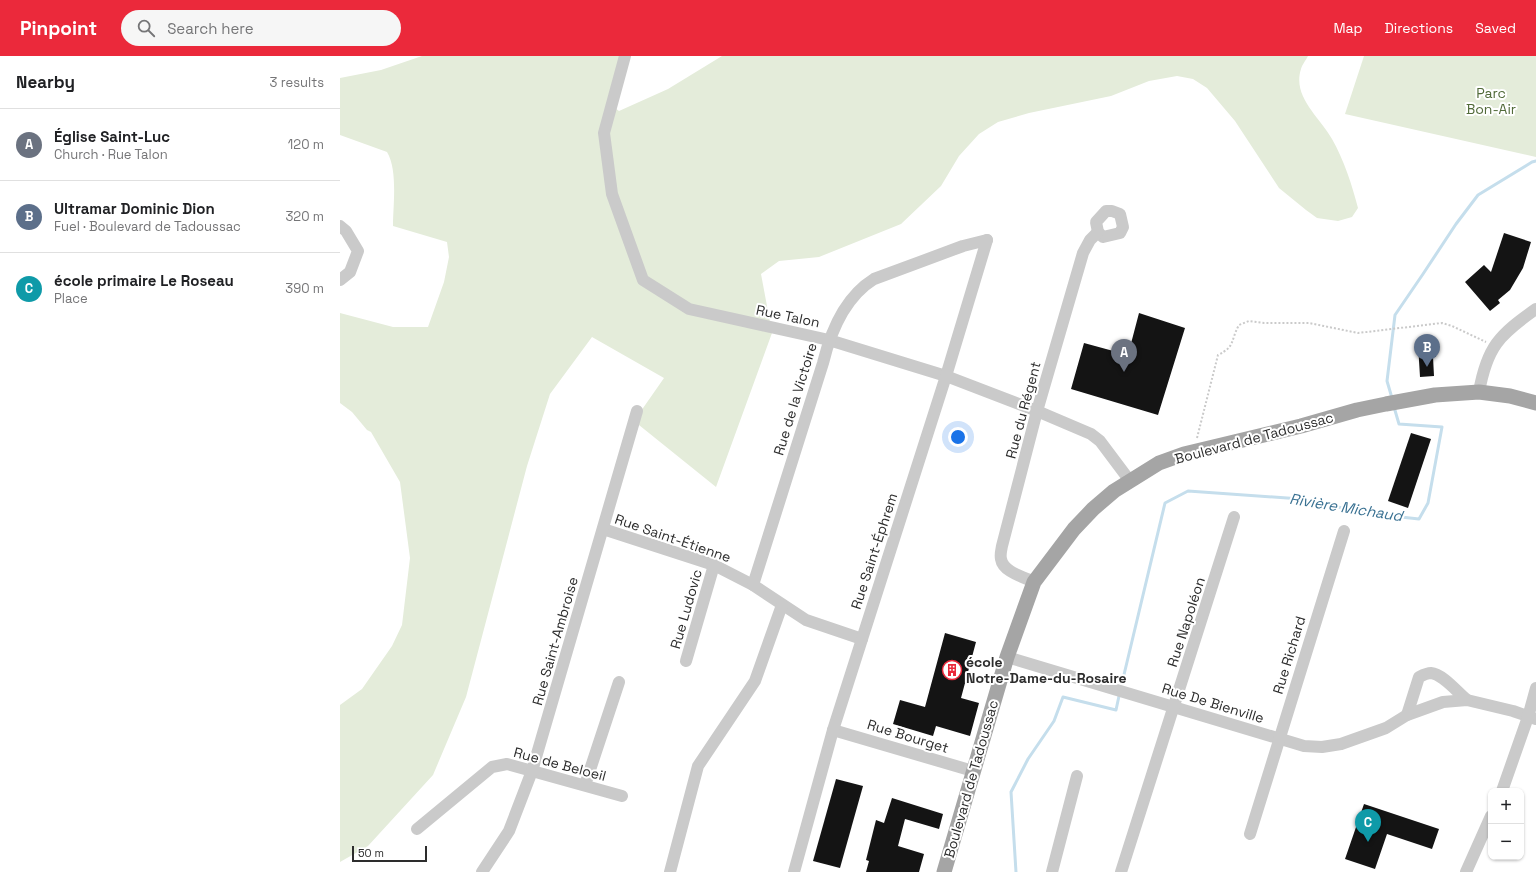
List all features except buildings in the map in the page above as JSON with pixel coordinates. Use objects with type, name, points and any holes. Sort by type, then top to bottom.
[{"type":"main road","name":"Boulevard de Tadoussac","points":[[944,872],[1007,657],[1034,582],[1074,528],[1114,491],[1160,463],[1193,451],[1302,426],[1358,410],[1386,404],[1435,396],[1479,392],[1510,396],[1536,403]]},
{"type":"street","name":"Rue Talon","points":[[625,56],[604,133],[612,194],[643,280],[688,310],[828,340],[946,376],[1037,411],[1091,434],[1100,441],[1130,481]]},
{"type":"street","points":[[340,226],[346,231],[358,252],[350,272],[340,280]]},
{"type":"street","name":"Rue du Régent","points":[[1034,582],[1010,571],[1002,564],[1000,558],[1002,546],[1037,411],[1083,253],[1090,240],[1098,232]]},
{"type":"street","name":"Rue de la Victoire","points":[[753,585],[823,362],[828,340],[844,310],[863,286],[874,278],[964,246],[987,240]]},
{"type":"street","name":"Rue Saint-Éphrem","points":[[794,872],[833,730],[946,376],[987,240]]},
{"type":"street","points":[[1479,392],[1484,367],[1500,337],[1513,325],[1536,309]]},
{"type":"street","name":"Rue Saint-Ambroise","points":[[482,872],[509,831],[532,771],[637,411]]},
{"type":"street","name":"Rue Napoléon","points":[[1121,872],[1234,517]]},
{"type":"street","name":"Rue Saint-Étienne","points":[[603,529],[714,565],[753,585],[806,620],[862,639]]},
{"type":"street","name":"Rue Richard","points":[[1250,834],[1344,531]]},
{"type":"street","name":"Rue Ludovic","points":[[686,661],[714,565]]},
{"type":"street","points":[[670,872],[698,766],[755,681],[782,605]]},
{"type":"street","name":"Rue De Bienville","points":[[1007,657],[1304,746],[1332,746],[1386,728],[1407,715],[1443,702],[1467,700],[1513,711],[1532,718]]},
{"type":"street","name":"Rue De Bienville","points":[[1407,715],[1419,677],[1430,672],[1437,674],[1467,700]]},
{"type":"street","points":[[585,785],[619,682]]},
{"type":"street","points":[[1503,788],[1532,718],[1536,688]]},
{"type":"street","name":"Rue Bourget","points":[[833,730],[974,771]]},
{"type":"street","name":"Rue de Beloeil","points":[[417,829],[492,767],[507,764],[622,796]]},
{"type":"street","points":[[1052,872],[1077,776]]},
{"type":"street","points":[[1466,872],[1488,823]]},
{"type":"path","points":[[1193,451],[1218,355],[1228,350],[1232,344],[1239,325],[1249,321],[1264,323],[1309,323],[1358,333],[1442,323],[1452,326],[1494,346]]},
{"type":"green space","points":[[422,56],[625,56],[615,108],[619,111],[668,89],[722,56],[1308,56],[1301,69],[1299,79],[1300,89],[1309,106],[1332,139],[1340,155],[1358,208],[1352,217],[1338,221],[1317,218],[1306,210],[1279,188],[1235,121],[1207,88],[1193,79],[1177,76],[1149,81],[1111,96],[1029,113],[998,122],[979,134],[959,156],[941,186],[901,224],[819,257],[779,261],[761,274],[772,333],[716,487],[634,421],[664,378],[592,337],[550,394],[527,466],[466,697],[433,775],[368,846],[340,862],[340,705],[362,689],[392,646],[402,625],[410,558],[400,482],[371,432],[367,430],[352,412],[340,403],[340,313],[393,327],[428,327],[444,282],[449,257],[447,242],[393,226],[393,168],[387,152],[340,135],[340,78],[381,70]]},
{"type":"green space","name":"Parc Bon-Air","points":[[1364,56],[1536,56],[1536,157],[1345,114]]},
{"type":"waterway","name":"Rivière Michaud","points":[[1392,398],[1387,381],[1395,315],[1456,224],[1478,195],[1536,161]]},
{"type":"waterway","name":"Rivière Michaud","points":[[1122,683],[1165,503],[1188,491],[1301,499],[1365,513],[1419,519],[1428,503],[1442,427],[1399,424],[1394,407]]},
{"type":"waterway","name":"Rivière Michaud","points":[[1016,872],[1011,792],[1028,759],[1054,721],[1063,697],[1116,710],[1119,696]]},
{"type":"place","name":"Ultramar Dominic Dion","points":[[1427,367]]},
{"type":"place","name":"Église Saint-Luc","points":[[1124,372]]},
{"type":"place","name":"école Notre-Dame-du-Rosaire","points":[[952,670]]},
{"type":"place","name":"école primaire Le Roseau","points":[[1368,842]]}]
